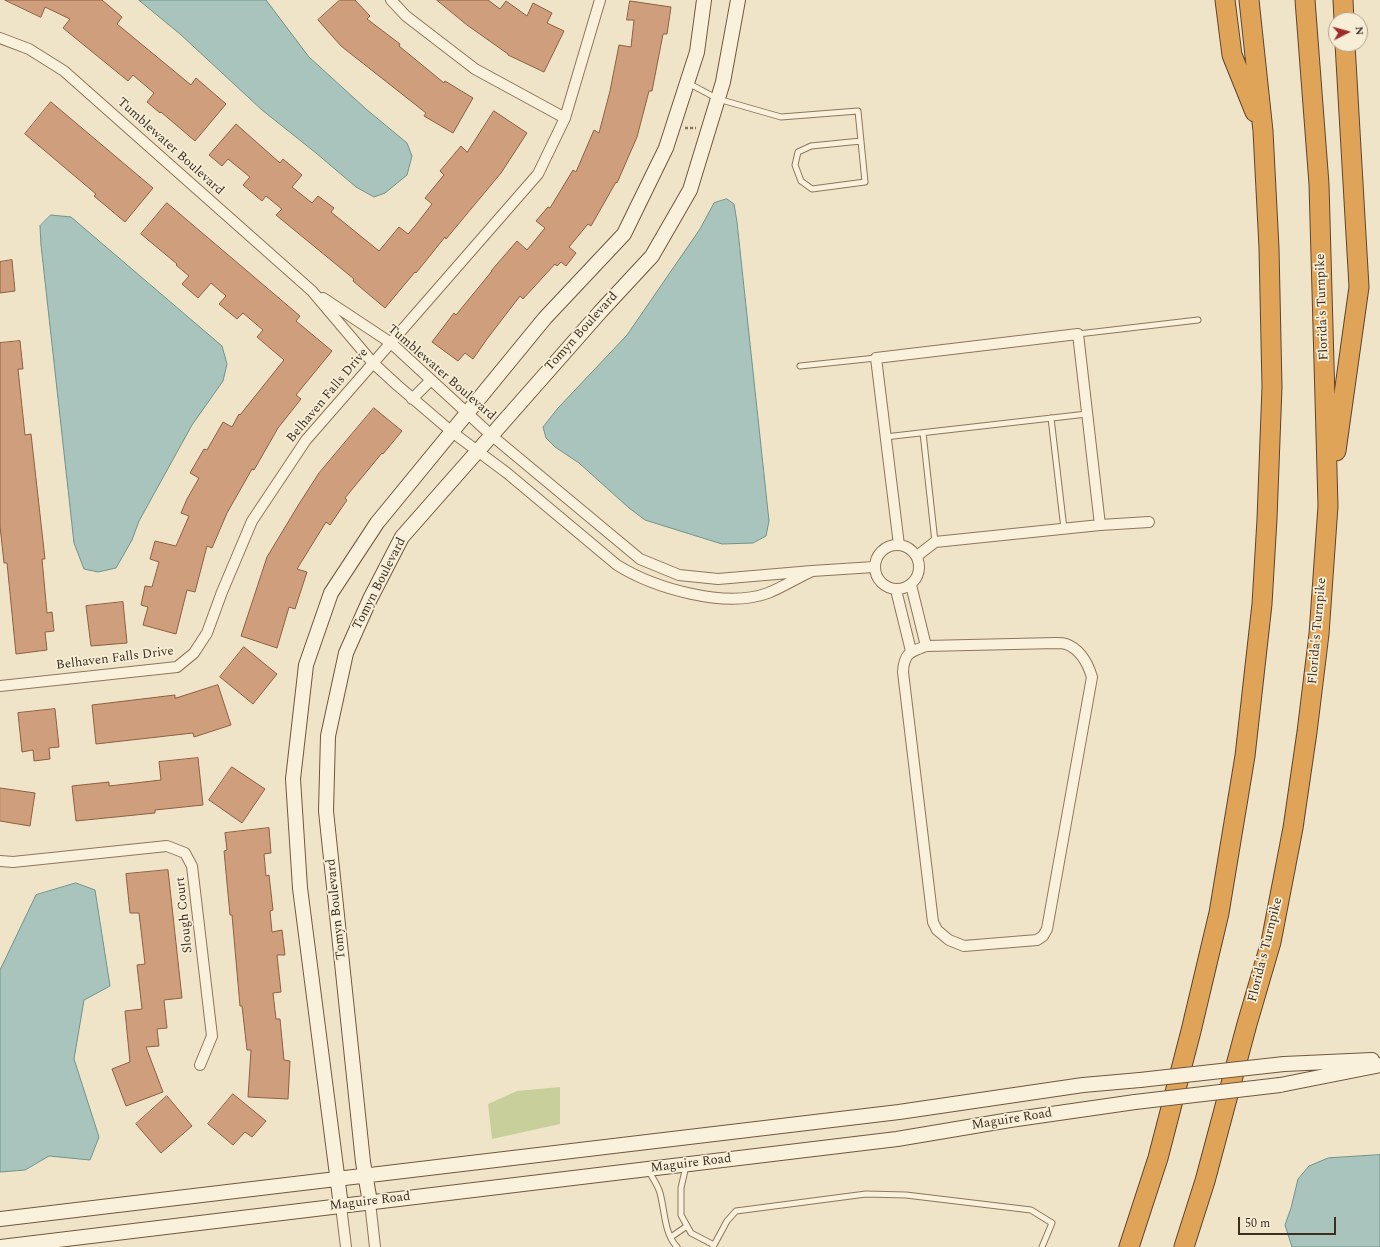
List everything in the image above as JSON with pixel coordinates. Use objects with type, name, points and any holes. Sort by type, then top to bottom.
[{"type":"highway","points":[[1224,0],[1232,55],[1263,132]]},
{"type":"highway","points":[[1129,1247],[1158,1158],[1191,1031],[1219,913],[1245,756],[1262,604],[1272,387],[1269,248],[1263,132],[1249,0]]},
{"type":"highway","name":"Florida's Turnpike","points":[[1184,1247],[1205,1181],[1270,942],[1293,828],[1319,634],[1328,506],[1319,184],[1305,0]]},
{"type":"highway","points":[[1343,0],[1344,12]]},
{"type":"highway","points":[[1328,506],[1359,287],[1345,52]]},
{"type":"main road","points":[[341,1206],[299,873],[293,779],[306,665],[332,593],[377,523],[545,318],[624,234],[666,148],[697,52],[704,0]]},
{"type":"main road","name":"Tomyn Boulevard","points":[[370,1202],[365,1176],[326,811],[328,736],[346,653],[370,599],[402,537],[601,311],[652,256],[690,190],[723,82],[738,0]]},
{"type":"main road","name":"Maguire Road","points":[[0,1219],[899,1112],[1083,1085],[1284,1064],[1380,1059]]},
{"type":"main road","name":"Maguire Road","points":[[0,1247],[897,1139],[1010,1120],[1135,1102],[1280,1085],[1380,1065]]},
{"type":"street","points":[[391,0],[406,16],[475,69],[565,118]]},
{"type":"street","name":"Belhaven Falls Drive","points":[[0,686],[178,667],[194,653],[207,633],[222,592],[252,521],[306,440],[538,174],[565,118],[600,0]]},
{"type":"street","name":"Tumblewater Boulevard","points":[[0,38],[29,49],[64,71],[312,292],[373,363],[412,400],[507,473],[617,565],[631,574],[672,590],[695,595],[723,598],[747,597],[767,593],[812,571]]},
{"type":"street","name":"Tumblewater Boulevard","points":[[312,292],[391,342],[492,435],[640,560],[679,575],[718,579],[874,567]]},
{"type":"street","points":[[899,545],[876,358],[1078,334],[1100,525]]},
{"type":"street","points":[[412,400],[431,380]]},
{"type":"street","points":[[917,556],[935,542],[1100,525],[1149,522]]},
{"type":"street","points":[[892,545],[906,546],[917,556],[919,571],[917,578],[906,588],[896,590],[885,587],[879,582],[875,575],[875,560],[879,553],[885,548],[892,545]]},
{"type":"street","points":[[631,574],[640,560]]},
{"type":"street","points":[[911,585],[926,646]]},
{"type":"street","points":[[896,590],[911,651]]},
{"type":"street","points":[[1056,643],[1066,644],[1079,653],[1089,668],[1092,677],[1091,685],[1047,929],[1043,936],[1037,940],[964,946],[949,940],[937,930],[933,922],[903,672],[904,661],[911,651],[926,646],[1056,643]]},
{"type":"street","name":"Slough Court","points":[[0,861],[13,862],[167,846],[185,853],[192,866],[212,1036],[200,1065]]},
{"type":"street","name":"Tomyn Boulevard","points":[[370,1202],[375,1247]]},
{"type":"street","points":[[341,1206],[346,1247]]},
{"type":"lane","points":[[687,82],[718,99],[781,117],[858,111],[861,141],[865,182],[812,189],[801,181],[795,165],[798,152],[812,146],[861,141]]},
{"type":"lane","points":[[1078,334],[1198,320]]},
{"type":"lane","points":[[800,366],[876,358]]},
{"type":"lane","points":[[886,438],[1087,414]]},
{"type":"lane","points":[[1051,418],[1064,529]]},
{"type":"lane","points":[[923,433],[935,542]]},
{"type":"lane","points":[[687,1164],[680,1188],[681,1215],[691,1234],[714,1246],[727,1221],[736,1211],[866,1194],[906,1195],[1031,1210],[1052,1223],[1042,1247]]},
{"type":"lane","points":[[648,1169],[660,1192],[672,1241],[677,1247]]},
{"type":"lane","points":[[671,1237],[687,1226]]},
{"type":"path","points":[[683,128],[698,128]]},
{"type":"green space","points":[[560,1087],[560,1124],[492,1139],[488,1104],[517,1091]]},
{"type":"water","points":[[139,0],[266,0],[309,57],[366,109],[407,143],[412,156],[407,175],[385,193],[374,197],[356,187],[262,110],[180,34]]},
{"type":"water","points":[[727,199],[734,204],[737,222],[769,521],[766,536],[753,543],[722,544],[645,520],[629,508],[579,463],[555,447],[546,438],[543,427],[558,408],[627,335],[700,229],[714,203]]},
{"type":"water","points":[[51,215],[71,217],[222,346],[227,364],[223,381],[192,425],[139,521],[132,540],[116,568],[98,572],[84,569],[74,543],[41,245],[40,226]]},
{"type":"water","points":[[76,883],[95,890],[110,986],[84,1000],[74,1059],[99,1137],[90,1160],[49,1156],[25,1170],[0,1172],[0,970],[36,895]]},
{"type":"water","points":[[1380,1155],[1380,1247],[1292,1247],[1285,1225],[1298,1179],[1309,1166],[1328,1158]]},
{"type":"building","points":[[5,0],[102,0],[122,17],[117,24],[191,85],[196,78],[226,104],[195,141],[147,102],[154,93],[133,75],[128,81],[63,28],[70,19],[45,7],[41,17]]},
{"type":"building","points":[[340,0],[355,0],[370,16],[367,19],[400,44],[399,46],[444,83],[445,81],[473,98],[453,133],[424,116],[426,113],[341,46],[318,20]]},
{"type":"building","points":[[437,0],[488,0],[500,9],[506,1],[527,16],[533,3],[552,13],[547,23],[564,31],[544,72],[508,55],[467,25]]},
{"type":"building","points":[[630,1],[671,7],[667,34],[663,34],[652,91],[649,91],[637,137],[617,183],[616,182],[591,226],[588,224],[569,247],[576,253],[566,266],[561,262],[557,266],[555,264],[523,299],[520,296],[473,359],[465,353],[458,361],[432,342],[454,313],[456,315],[517,241],[527,250],[545,228],[536,221],[548,207],[550,208],[573,170],[576,172],[594,130],[599,133],[610,91],[619,45],[631,47],[634,20],[627,20]]},
{"type":"building","points":[[51,102],[153,188],[125,222],[94,196],[96,194],[25,134]]},
{"type":"building","points":[[494,111],[527,133],[501,173],[446,239],[445,237],[385,308],[353,281],[354,279],[276,215],[282,209],[266,196],[262,201],[243,185],[250,177],[228,159],[222,166],[209,155],[236,124],[280,163],[283,159],[302,175],[292,187],[312,203],[318,196],[334,208],[331,212],[379,251],[399,227],[408,234],[415,226],[432,204],[425,198],[444,175],[440,171],[461,146],[467,152]]},
{"type":"building","points":[[167,203],[300,316],[296,321],[332,351],[296,395],[301,399],[278,428],[254,470],[252,469],[227,513],[212,548],[207,546],[195,592],[187,590],[176,634],[143,625],[148,607],[141,605],[145,586],[152,587],[159,562],[150,559],[155,541],[176,546],[189,516],[181,513],[199,478],[190,473],[204,449],[207,450],[223,422],[232,427],[239,414],[240,415],[284,360],[257,337],[263,330],[243,313],[237,319],[219,304],[226,296],[211,283],[198,298],[182,284],[189,276],[141,234]]},
{"type":"building","points":[[12,260],[15,291],[0,293],[0,262]]},
{"type":"building","points":[[20,341],[23,369],[18,369],[25,435],[31,434],[45,559],[42,559],[47,613],[52,612],[54,631],[45,632],[47,650],[16,654],[7,563],[4,563],[0,526],[0,343]]},
{"type":"building","points":[[374,408],[402,431],[345,498],[347,500],[330,525],[326,522],[297,569],[307,572],[295,609],[289,607],[277,648],[241,636],[267,557],[319,473]]},
{"type":"building","points":[[123,602],[127,643],[91,646],[86,606]]},
{"type":"building","points":[[244,647],[277,674],[253,704],[220,677]]},
{"type":"building","points":[[218,685],[231,725],[194,737],[193,733],[96,744],[92,705],[175,695],[175,698]]},
{"type":"building","points":[[55,709],[59,747],[49,748],[50,759],[34,761],[33,750],[22,752],[18,713]]},
{"type":"building","points":[[198,758],[203,805],[155,810],[155,813],[76,821],[72,786],[109,782],[109,786],[161,780],[159,762]]},
{"type":"building","points":[[232,767],[265,789],[242,823],[209,800]]},
{"type":"building","points":[[0,788],[35,793],[30,826],[0,821]]},
{"type":"building","points":[[269,828],[271,853],[264,854],[266,876],[269,875],[273,910],[270,911],[272,932],[282,930],[285,955],[277,955],[281,992],[273,993],[276,1019],[280,1019],[284,1060],[290,1061],[288,1099],[248,1097],[251,1050],[247,1050],[242,1006],[240,1006],[232,915],[230,915],[224,851],[227,850],[225,833]]},
{"type":"building","points":[[168,870],[182,998],[164,1000],[167,1028],[157,1029],[159,1046],[146,1047],[163,1092],[126,1106],[112,1069],[130,1062],[125,1011],[142,1009],[137,965],[145,964],[139,913],[130,913],[126,874]]},
{"type":"building","points":[[233,1094],[266,1121],[252,1137],[245,1132],[233,1145],[208,1124]]},
{"type":"building","points":[[167,1096],[192,1126],[161,1153],[136,1124]]}]
